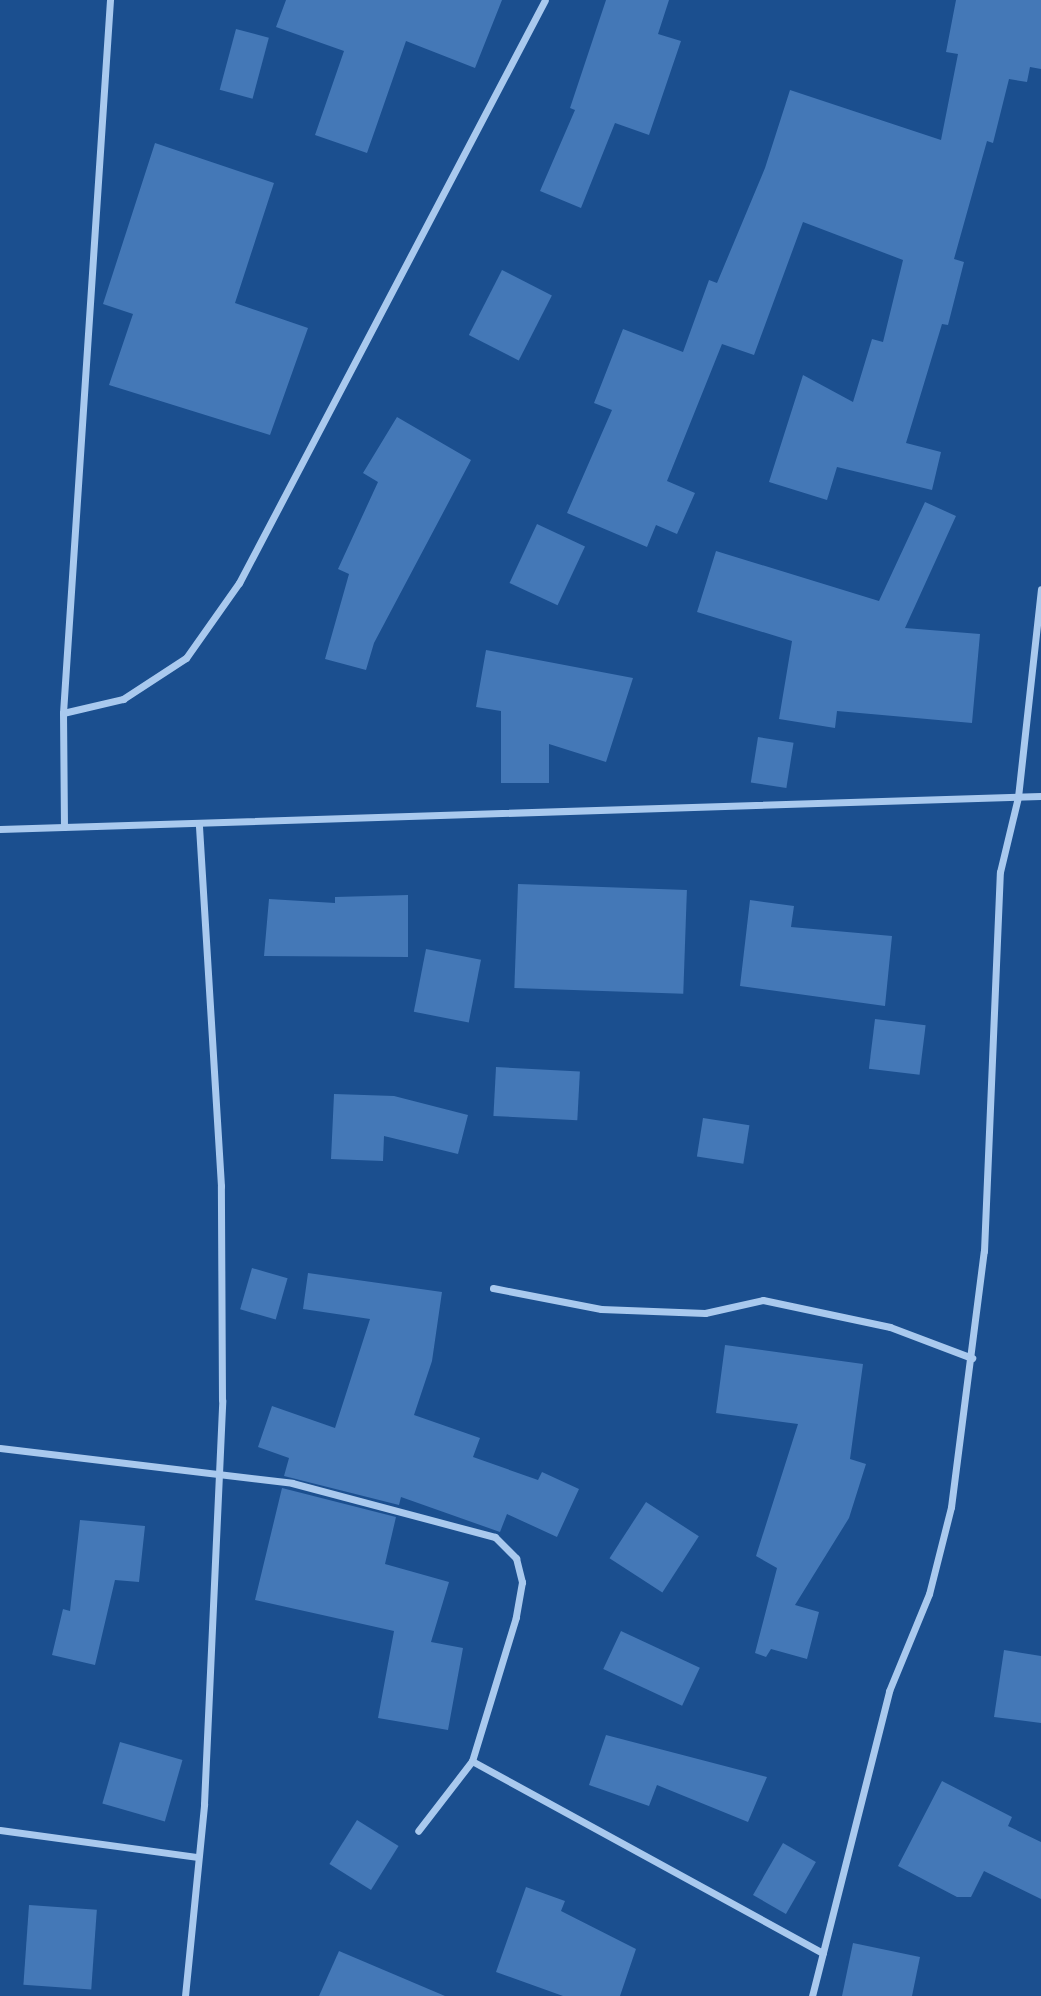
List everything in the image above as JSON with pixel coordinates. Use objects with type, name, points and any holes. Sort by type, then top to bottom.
[{"type":"street","points":[[64,827],[63,713],[110,0]]},
{"type":"street","points":[[63,713],[123,699],[186,658],[239,583],[545,0]]},
{"type":"street","points":[[812,1996],[889,1691],[929,1594],[950,1507],[972,1358],[995,1075],[1000,873],[1018,797],[1041,589]]},
{"type":"street","points":[[0,829],[199,826],[1041,796]]},
{"type":"street","points":[[185,1996],[198,1857],[220,1470],[221,1186],[199,826]]},
{"type":"street","points":[[493,1288],[613,1309],[705,1313],[763,1300],[890,1326],[972,1358]]},
{"type":"street","points":[[0,1448],[220,1470],[292,1482],[495,1537],[516,1558],[522,1582],[516,1617],[472,1761],[418,1831]]},
{"type":"street","points":[[472,1761],[823,1953]]},
{"type":"street","points":[[0,1830],[198,1857]]},
{"type":"building","points":[[286,0],[502,0],[475,68],[406,41],[367,153],[315,135],[344,51],[276,27]]},
{"type":"building","points":[[606,0],[669,0],[658,34],[681,41],[649,135],[615,123],[581,208],[540,191],[575,110],[570,108]]},
{"type":"building","points":[[956,0],[1041,0],[1041,69],[1030,67],[1027,82],[1009,79],[993,143],[987,141],[954,259],[964,262],[948,325],[942,324],[906,443],[941,452],[932,490],[837,467],[827,500],[769,482],[803,375],[853,402],[872,339],[883,342],[903,260],[803,222],[754,355],[722,344],[667,481],[695,493],[677,534],[656,525],[647,547],[567,513],[612,410],[594,403],[623,329],[683,352],[709,280],[717,283],[765,168],[790,90],[941,140],[958,54],[946,52]]},
{"type":"building","points":[[236,29],[269,38],[253,99],[220,90]]},
{"type":"building","points":[[155,143],[274,183],[235,303],[308,328],[270,435],[109,385],[133,314],[103,304]]},
{"type":"building","points":[[502,270],[552,295],[519,360],[469,335]]},
{"type":"building","points":[[397,417],[471,460],[374,643],[366,670],[325,659],[349,574],[338,569],[378,482],[363,473]]},
{"type":"building","points":[[925,502],[956,516],[905,628],[980,634],[972,723],[837,711],[835,728],[779,719],[792,641],[697,612],[716,551],[879,601]]},
{"type":"building","points":[[537,524],[585,546],[558,605],[510,583]]},
{"type":"building","points":[[486,650],[633,678],[606,762],[549,744],[549,783],[501,783],[501,711],[476,707]]},
{"type":"building","points":[[758,737],[794,743],[786,788],[751,782]]},
{"type":"building","points":[[518,884],[687,890],[683,994],[514,988]]},
{"type":"building","points":[[408,895],[408,957],[264,956],[269,899],[335,903],[335,897]]},
{"type":"building","points":[[750,900],[794,906],[791,927],[892,936],[885,1006],[740,986]]},
{"type":"building","points":[[426,949],[481,960],[469,1023],[414,1012]]},
{"type":"building","points":[[875,1019],[926,1025],[920,1075],[869,1069]]},
{"type":"building","points":[[496,1067],[580,1071],[577,1120],[493,1116]]},
{"type":"building","points":[[334,1094],[394,1096],[468,1115],[458,1154],[384,1136],[383,1161],[331,1159]]},
{"type":"building","points":[[703,1118],[749,1125],[743,1164],[697,1157]]},
{"type":"building","points":[[252,1268],[288,1278],[276,1320],[240,1309]]},
{"type":"building","points":[[308,1273],[442,1292],[432,1361],[414,1415],[480,1438],[473,1457],[538,1480],[542,1472],[579,1489],[557,1537],[507,1514],[500,1532],[401,1497],[399,1505],[284,1476],[289,1458],[258,1447],[272,1406],[335,1428],[370,1319],[303,1309]]},
{"type":"building","points":[[725,1345],[863,1364],[850,1459],[866,1464],[849,1518],[795,1605],[819,1612],[807,1659],[771,1649],[766,1657],[755,1653],[777,1568],[756,1556],[798,1424],[716,1413]]},
{"type":"building","points":[[282,1488],[396,1517],[385,1564],[449,1582],[431,1642],[463,1648],[448,1730],[378,1718],[394,1631],[255,1600]]},
{"type":"building","points":[[646,1502],[699,1536],[662,1593],[610,1558]]},
{"type":"building","points":[[80,1520],[145,1526],[139,1582],[115,1580],[95,1665],[52,1655],[63,1609],[70,1611]]},
{"type":"building","points":[[621,1631],[700,1668],[682,1706],[603,1669]]},
{"type":"building","points":[[1004,1650],[1041,1656],[1041,1723],[994,1717]]},
{"type":"building","points":[[606,1735],[767,1777],[748,1822],[657,1785],[649,1806],[589,1785]]},
{"type":"building","points":[[120,1742],[182,1760],[165,1821],[102,1804]]},
{"type":"building","points":[[942,1781],[1012,1817],[1008,1826],[1041,1842],[1041,1899],[984,1871],[971,1897],[957,1897],[898,1866]]},
{"type":"building","points":[[357,1820],[399,1846],[371,1890],[329,1864]]},
{"type":"building","points":[[783,1843],[816,1862],[786,1914],[753,1895]]},
{"type":"building","points":[[526,1887],[565,1901],[561,1911],[636,1949],[620,1996],[563,1996],[496,1972]]},
{"type":"building","points":[[29,1905],[97,1910],[91,1990],[23,1985]]},
{"type":"building","points":[[853,1943],[920,1957],[912,1996],[842,1996]]},
{"type":"building","points":[[339,1951],[445,1996],[319,1996]]}]
